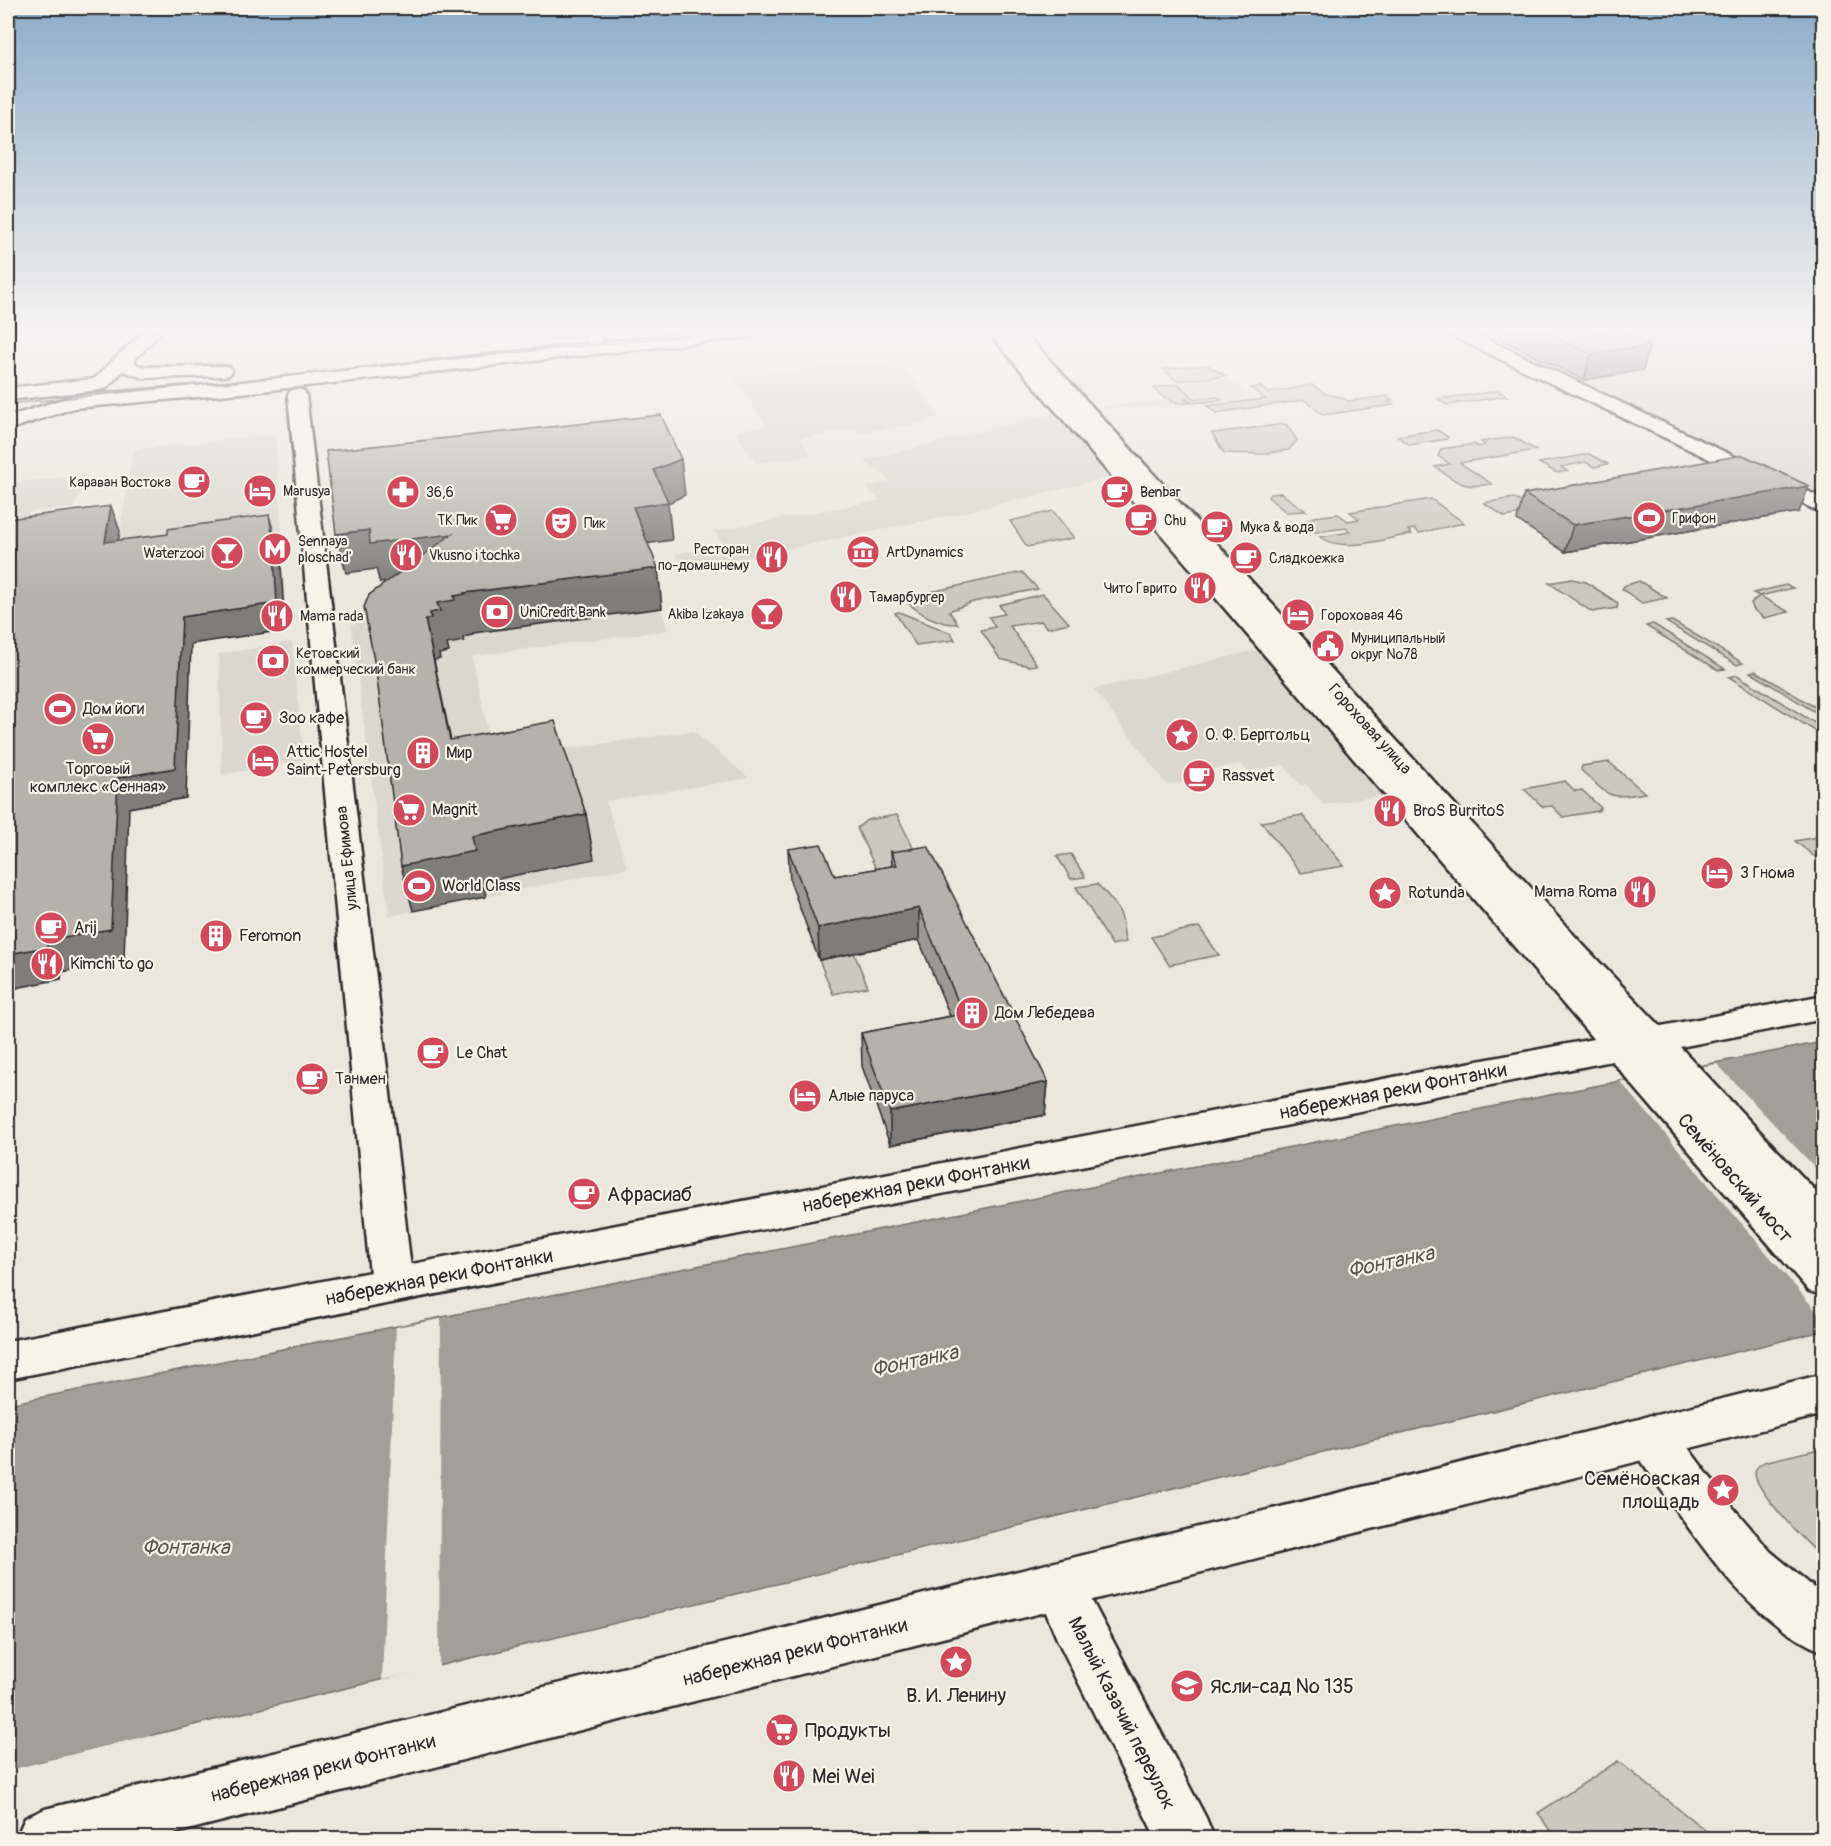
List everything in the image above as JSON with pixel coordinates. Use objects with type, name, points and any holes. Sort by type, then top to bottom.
[{"type":"street","points":[[8,424],[22,418]]},
{"type":"street","points":[[8,439],[55,418]]},
{"type":"street","name":"улица Ефимова","points":[[313,418],[392,1285]]},
{"type":"street","name":"Гороховая улица","points":[[1074,418],[1650,1058]]},
{"type":"street","name":"Гороховая улица","points":[[1091,418],[1543,922],[1650,1058]]},
{"type":"street","points":[[1637,418],[1824,508]]},
{"type":"street","name":"набережная реки Фонтанки","points":[[8,1360],[392,1285],[1650,1058],[1824,1007]]},
{"type":"street","name":"Семёновский мост","points":[[1650,1058],[1824,1227]]},
{"type":"street","name":"Семёновский мост","points":[[1650,1058],[1824,1279]]},
{"type":"street","name":"набережная реки Фонтанки","points":[[45,1839],[1824,1394]]},
{"type":"street","points":[[1651,1436],[1754,1570],[1789,1602],[1824,1627]]},
{"type":"street","name":"Малый Казачий переулок","points":[[1060,1586],[1186,1839]]},
{"type":"shaded area","points":[[762,418],[933,418],[919,424],[800,438],[812,456],[756,463],[735,431],[767,426]]},
{"type":"shaded area","points":[[1035,418],[1065,418],[1115,476],[963,513],[685,570],[675,554],[723,545],[714,531],[880,500],[865,487],[890,481],[864,460]]},
{"type":"shaded area","points":[[1656,418],[1823,418],[1823,497]]},
{"type":"shaded area","points":[[1286,424],[1297,440],[1289,450],[1260,454],[1224,453],[1212,433]]},
{"type":"shaded area","points":[[1437,430],[1448,437],[1447,439],[1410,445],[1397,436]]},
{"type":"shaded area","points":[[275,435],[283,540],[115,564],[133,449]]},
{"type":"shaded area","points":[[1513,437],[1536,450],[1460,463],[1492,484],[1467,485],[1435,467],[1450,464],[1438,456],[1441,449],[1474,444],[1479,447],[1485,445],[1481,442]]},
{"type":"shaded area","points":[[1589,454],[1608,464],[1594,467],[1585,462],[1561,467],[1567,471],[1557,473],[1539,463]]},
{"type":"shaded area","points":[[88,475],[74,508],[33,511],[8,525],[8,483]]},
{"type":"shaded area","points":[[1281,493],[1306,511],[1286,512],[1268,497],[1270,494]]},
{"type":"shaded area","points":[[1514,498],[1535,511],[1505,517],[1484,503]]},
{"type":"shaded area","points":[[1431,499],[1464,523],[1419,533],[1414,529],[1408,530],[1412,534],[1353,545],[1330,542],[1320,537],[1350,532],[1346,528],[1315,532],[1308,526],[1307,521],[1313,517],[1338,514],[1348,521],[1359,519],[1350,512]]},
{"type":"shaded area","points":[[1053,511],[1074,538],[1027,547],[1010,521]]},
{"type":"shaded area","points":[[1022,572],[1038,589],[973,602],[949,611],[958,624],[950,624],[928,617],[903,598]]},
{"type":"shaded area","points":[[1572,579],[1586,582],[1618,603],[1617,608],[1592,612],[1549,583]]},
{"type":"shaded area","points":[[1639,581],[1667,598],[1642,603],[1622,589],[1624,586]]},
{"type":"shaded area","points":[[652,584],[668,630],[472,656],[494,759],[693,731],[749,778],[606,801],[627,868],[389,916],[351,624]]},
{"type":"shaded area","points":[[1786,585],[1793,588],[1760,596],[1789,612],[1764,618],[1754,610],[1751,603],[1759,596],[1753,593]]},
{"type":"shaded area","points":[[1043,594],[1069,623],[1047,628],[1041,621],[1010,626],[1037,665],[1029,666],[1000,659],[981,630],[995,627],[989,617],[1005,614],[999,605]]},
{"type":"shaded area","points":[[899,612],[951,633],[955,640],[916,645],[895,613]]},
{"type":"shaded area","points":[[1672,621],[1743,663],[1737,665],[1666,622]]},
{"type":"shaded area","points":[[1653,624],[1725,669],[1718,670],[1646,626]]},
{"type":"shaded area","points":[[292,642],[304,760],[222,775],[219,654]]},
{"type":"shaded area","points":[[1261,649],[1385,795],[1323,805],[1306,784],[1300,785],[1283,765],[1247,771],[1241,764],[1183,774],[1188,781],[1167,785],[1094,689]]},
{"type":"shaded area","points":[[1755,671],[1823,712],[1823,717],[1750,672]]},
{"type":"shaded area","points":[[1737,675],[1823,729],[1815,731],[1729,677]]},
{"type":"shaded area","points":[[1609,762],[1645,793],[1622,796],[1609,794],[1581,770],[1582,766]]},
{"type":"shaded area","points":[[1565,781],[1575,791],[1582,790],[1601,808],[1598,811],[1563,817],[1552,806],[1543,807],[1524,789]]},
{"type":"shaded area","points":[[897,815],[920,862],[876,869],[857,828],[867,820]]},
{"type":"shaded area","points":[[1302,815],[1344,866],[1301,873],[1261,822]]},
{"type":"shaded area","points":[[1823,836],[1823,855],[1815,857],[1795,841]]},
{"type":"shaded area","points":[[1071,854],[1085,877],[1071,879],[1057,856]]},
{"type":"shaded area","points":[[1097,884],[1120,913],[1126,942],[1112,945],[1076,887]]},
{"type":"shaded area","points":[[1199,927],[1219,955],[1169,965],[1151,937]]},
{"type":"shaded area","points":[[854,953],[868,987],[833,994],[819,960]]},
{"type":"shaded area","points":[[1824,1448],[1823,1557],[1806,1542],[1772,1504],[1757,1480],[1755,1472],[1757,1467],[1764,1462]]},
{"type":"shaded area","points":[[1618,1761],[1715,1838],[1555,1838],[1538,1813]]},
{"type":"water","name":"Фонтанка","points":[[1823,1042],[1823,1331],[8,1770],[8,1404]]},
{"type":"pier","points":[[1717,1064],[1823,1176],[1823,1319],[1620,1081]]},
{"type":"pier","points":[[441,1319],[439,1668],[382,1680],[396,1327]]},
{"type":"pier","points":[[150,1735],[150,1739],[8,1773],[8,1770]]},
{"type":"building","points":[[632,418],[662,418],[681,459],[654,470],[668,502],[633,507],[658,568],[464,593],[454,596],[455,600],[437,603],[440,611],[430,613],[431,618],[425,619],[450,740],[555,721],[586,814],[472,836],[475,851],[401,866],[376,671],[364,607],[369,595],[452,534],[370,544],[369,530],[336,534],[326,451]]},
{"type":"building","points":[[1743,455],[1809,486],[1573,525],[1524,494]]},
{"type":"building","name":"Торговый комплекс «Сенная»","points":[[111,506],[105,542],[168,534],[168,529],[269,515],[273,538],[277,603],[182,617],[175,768],[118,778],[111,929],[47,940],[47,947],[8,954],[8,519]]},
{"type":"building","points":[[821,844],[835,876],[897,865],[891,852],[928,846],[1048,1082],[890,1112],[861,1033],[963,1014],[919,908],[818,928],[788,849]]},
{"type":"place","name":"Караван Востока","points":[[194,482]]},
{"type":"place","name":"Marusya","points":[[260,491]]},
{"type":"place","name":"36,6","points":[[403,492]]},
{"type":"place","name":"Benbar","points":[[1117,492]]},
{"type":"place","name":"Грифон","points":[[1649,518]]},
{"type":"place","name":"ТК Пик","points":[[501,520]]},
{"type":"place","name":"Chu","points":[[1141,520]]},
{"type":"place","name":"Пик","points":[[561,523]]},
{"type":"place","name":"Мука & вода","points":[[1217,527]]},
{"type":"place","name":"Sennaya ploschad'","points":[[275,549]]},
{"type":"place","name":"ArtDynamics","points":[[863,552]]},
{"type":"place","name":"Waterzooi","points":[[227,553]]},
{"type":"place","name":"Vkusno i tochka","points":[[406,555]]},
{"type":"place","name":"Ресторан по-домашнему","points":[[772,557]]},
{"type":"place","name":"Сладкоежка","points":[[1246,558]]},
{"type":"place","name":"Чито Гврито","points":[[1200,588]]},
{"type":"place","name":"Тамарбургер","points":[[846,597]]},
{"type":"place","name":"UniCredit Bank","points":[[497,612]]},
{"type":"place","name":"Akiba Izakaya","points":[[767,614]]},
{"type":"place","name":"Гороховая 46","points":[[1298,615]]},
{"type":"place","name":"Mama rada","points":[[277,616]]},
{"type":"place","name":"Муниципальный округ №78","points":[[1328,646]]},
{"type":"place","name":"Кетовский коммерческий банк","points":[[273,661]]},
{"type":"place","name":"Дом йоги","points":[[60,709]]},
{"type":"place","name":"Зоо кафе","points":[[256,718]]},
{"type":"place","name":"О. Ф. Берггольц","points":[[1182,735]]},
{"type":"place","name":"Торговый комплекс «Сенная»","points":[[98,739]]},
{"type":"place","name":"Мир","points":[[423,753]]},
{"type":"place","name":"Attic Hostel Saint-Petersburg","points":[[263,761]]},
{"type":"place","name":"Rassvet","points":[[1199,776]]},
{"type":"place","name":"Magnit","points":[[409,810]]},
{"type":"place","name":"BroS BurritoS","points":[[1390,811]]},
{"type":"place","name":"3 Гнома","points":[[1717,873]]},
{"type":"place","name":"World Class","points":[[419,886]]},
{"type":"place","name":"Mama Roma","points":[[1640,892]]},
{"type":"place","name":"Rotunda","points":[[1385,893]]},
{"type":"place","name":"Arij","points":[[51,928]]},
{"type":"place","name":"Feromon","points":[[216,936]]},
{"type":"place","name":"Kimchi to go","points":[[47,964]]},
{"type":"place","name":"Дом Лебедева","points":[[972,1013]]},
{"type":"place","name":"Le Chat","points":[[433,1053]]},
{"type":"place","name":"Танмен","points":[[312,1079]]},
{"type":"place","name":"Алые паруса","points":[[805,1096]]},
{"type":"place","name":"Афрасиаб","points":[[584,1194]]},
{"type":"place","name":"Семёновская площадь","points":[[1723,1490]]},
{"type":"place","name":"В. И. Ленину","points":[[956,1662]]},
{"type":"place","name":"Ясли-сад № 135","points":[[1187,1686]]},
{"type":"place","name":"Продукты","points":[[782,1730]]},
{"type":"place","name":"Mei Wei","points":[[789,1776]]}]
